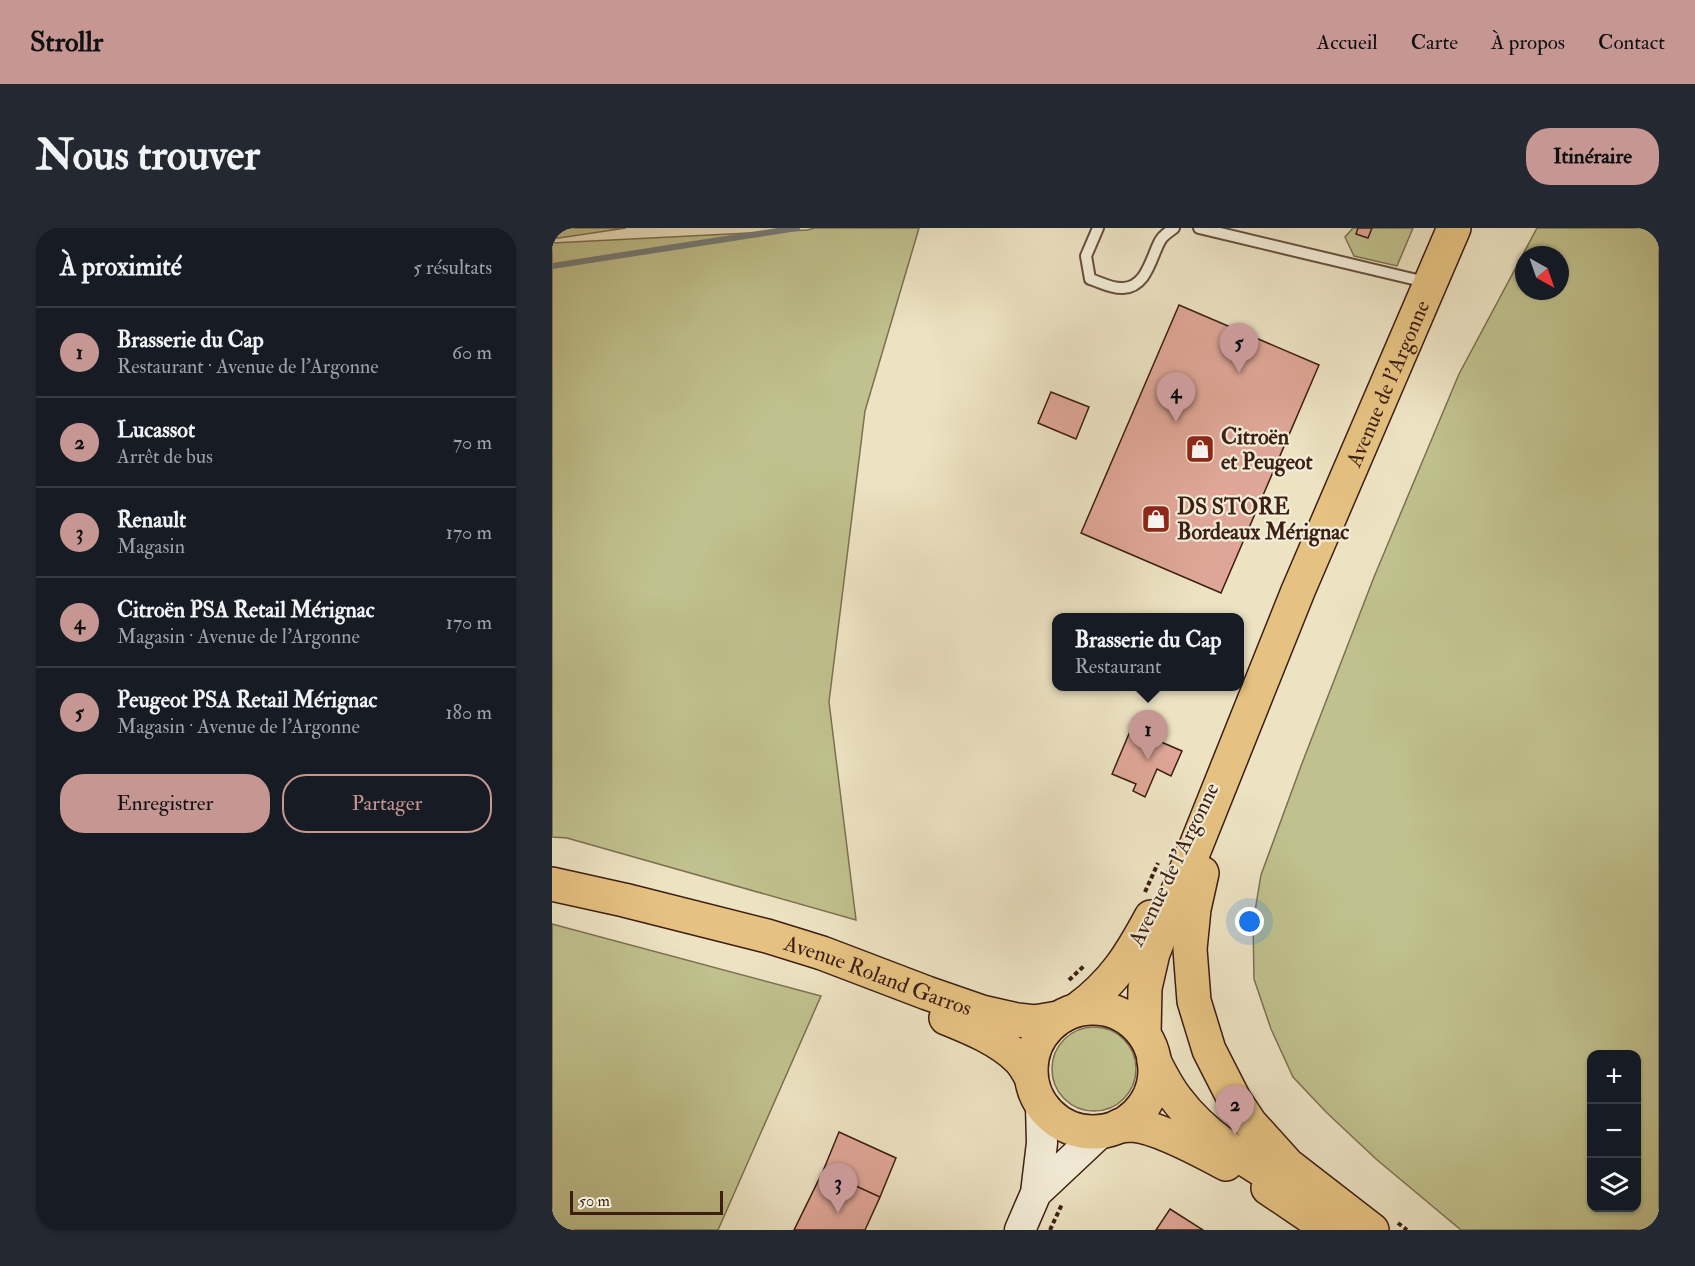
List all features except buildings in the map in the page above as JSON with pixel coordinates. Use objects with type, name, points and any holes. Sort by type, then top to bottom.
[{"type":"main road","name":"Avenue de l'Argonne","points":[[1149,1048],[1145,988],[1153,953],[1298,591],[1454,228]]},
{"type":"main road","name":"Avenue de l'Argonne","points":[[1068,1014],[1098,994],[1136,945],[1187,833],[1252,707]]},
{"type":"main road","points":[[1232,756],[1194,909],[1190,949],[1194,1001],[1209,1050],[1234,1100],[1250,1123],[1288,1165],[1372,1230]]},
{"type":"main road","name":"Avenue Roland Garros","points":[[552,884],[767,936],[822,953],[982,1012],[1035,1022],[1068,1014]]},
{"type":"main road","name":"Avenue Roland Garros","points":[[699,919],[816,968],[970,1028],[1005,1048],[1020,1060],[1030,1075]]},
{"type":"main road","points":[[1330,1230],[1281,1196],[1211,1155],[1148,1129],[1134,1125],[1084,1131],[1068,1127],[1053,1118],[1041,1105],[1030,1075],[1031,1058],[1037,1042],[1046,1029],[1068,1014],[1092,1008],[1118,1013],[1132,1022],[1149,1048],[1167,1087],[1201,1127],[1355,1230]]},
{"type":"main road","points":[[1036,1194],[1110,1129],[1135,1115],[1147,1099],[1154,1081],[1149,1048]]},
{"type":"main road","points":[[1020,1230],[1036,1194],[1042,1143],[1041,1105]]},
{"type":"lane","points":[[1098,228],[1086,256],[1090,279],[1109,286],[1124,288],[1137,283],[1148,270],[1161,238],[1174,228]]},
{"type":"lane","points":[[1199,228],[1430,285]]},
{"type":"path","points":[[1142,898],[1161,857]]},
{"type":"green space","points":[[552,228],[626,228],[552,239]]},
{"type":"green space","points":[[815,228],[919,228],[865,411],[829,702],[856,920],[567,838],[552,837],[552,243]]},
{"type":"green space","points":[[1353,228],[1413,228],[1397,266],[1354,256],[1345,237]]},
{"type":"green space","points":[[1537,228],[1659,228],[1659,1230],[1461,1230],[1376,1159],[1326,1112],[1293,1077],[1271,1029],[1254,979],[1253,923],[1261,875],[1374,577],[1459,374],[1515,269],[1515,300],[1569,300],[1569,246],[1527,246]]},
{"type":"green space","points":[[552,924],[821,996],[718,1230],[552,1230]]},
{"type":"green space","points":[[1094,1027],[1117,1034],[1129,1046],[1136,1069],[1129,1092],[1117,1104],[1094,1111],[1071,1104],[1059,1092],[1052,1069],[1059,1046],[1071,1034]]},
{"type":"waterway","points":[[552,266],[797,228]]},
{"type":"place","name":"Peugeot PSA Retail Mérignac","points":[[1239,373]]},
{"type":"place","name":"Citroën PSA Retail Mérignac","points":[[1176,422]]},
{"type":"place","name":"Citroën et Peugeot","points":[[1200,449]]},
{"type":"place","name":"DS STORE Bordeaux Mérignac","points":[[1156,519]]},
{"type":"place","name":"Brasserie du Cap","points":[[1148,760]]},
{"type":"place","name":"Lucassot","points":[[1235,1135]]},
{"type":"place","name":"Renault","points":[[838,1213]]}]
